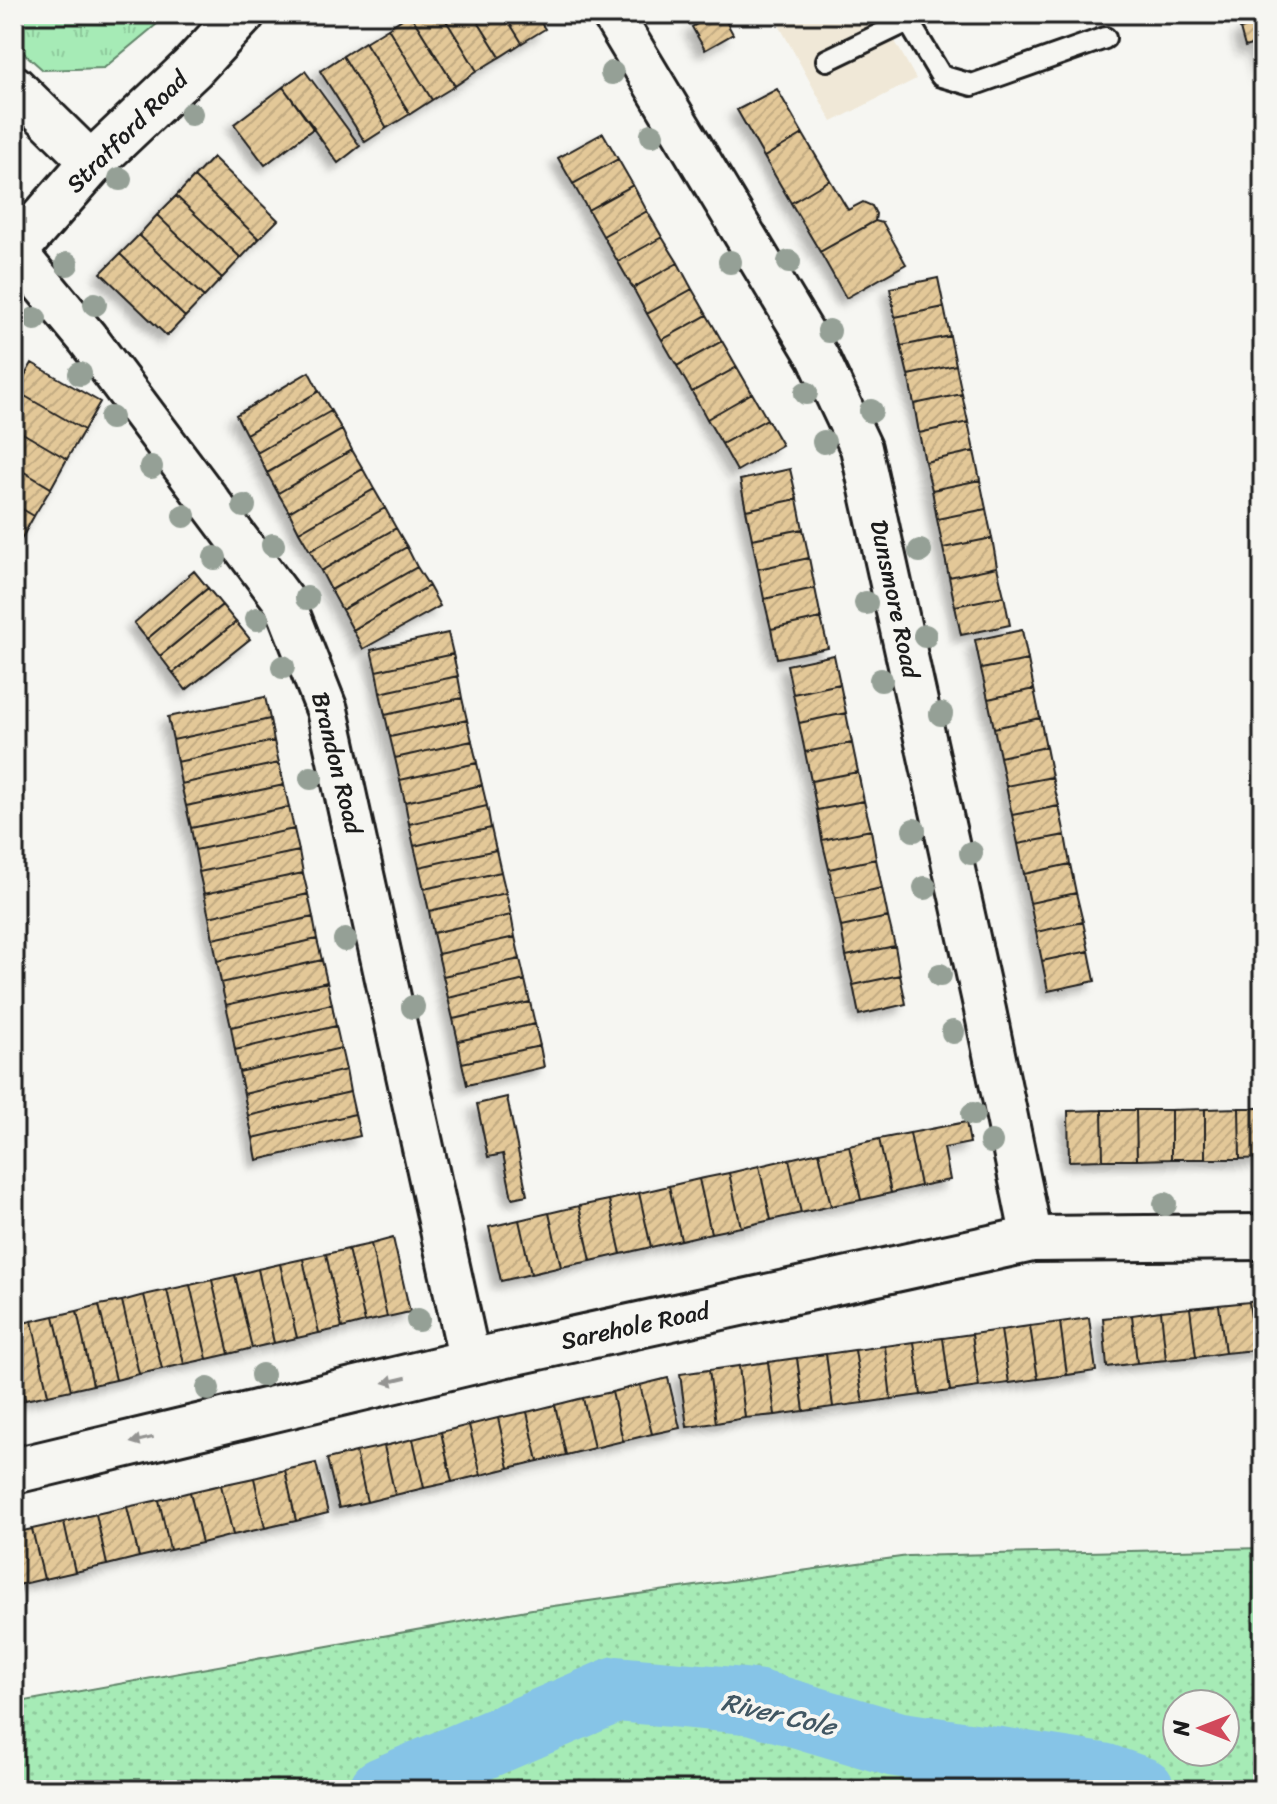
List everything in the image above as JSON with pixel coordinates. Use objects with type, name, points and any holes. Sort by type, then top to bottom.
[{"type":"main road","name":"Stratford Road","points":[[14,252],[92,163],[192,68],[242,14]]},
{"type":"main road","name":"Sarehole Road","points":[[14,1471],[470,1362],[1032,1239],[1263,1237]]},
{"type":"street","name":"Dunsmore Road","points":[[612,14],[818,357],[861,448],[982,994],[1032,1239]]},
{"type":"street","points":[[14,86],[92,163]]},
{"type":"street","name":"Brandon Road","points":[[14,252],[87,338],[284,601],[327,710],[470,1362]]},
{"type":"lane","points":[[827,60],[906,18],[941,76],[972,85],[1105,38]]},
{"type":"shaded area","points":[[773,14],[880,14],[916,79],[832,122]]},
{"type":"green space","points":[[28,14],[169,14],[104,68],[43,70],[14,44],[14,29]]},
{"type":"green space","points":[[1263,1548],[1263,1790],[14,1790],[14,1703],[532,1609],[908,1556]]},
{"type":"building","points":[[410,14],[455,86],[432,100],[388,28]]},
{"type":"building","points":[[410,14],[442,14],[477,71],[455,86]]},
{"type":"building","points":[[442,14],[473,14],[500,57],[477,71]]},
{"type":"building","points":[[473,14],[504,14],[522,43],[500,57]]},
{"type":"building","points":[[504,14],[535,14],[545,29],[522,43]]},
{"type":"building","points":[[715,14],[722,14],[733,34],[705,50],[692,27]]},
{"type":"building","points":[[1254,14],[1263,14],[1263,41],[1245,47],[1240,29],[1256,24]]},
{"type":"building","points":[[388,28],[432,100],[410,114],[365,42]]},
{"type":"building","points":[[1263,41],[1263,74],[1255,44]]},
{"type":"building","points":[[365,42],[410,114],[387,128],[343,56]]},
{"type":"building","points":[[343,56],[387,128],[365,142],[320,71]]},
{"type":"building","points":[[305,71],[360,146],[338,163],[283,87]]},
{"type":"building","points":[[283,87],[314,128],[265,165],[234,124]]},
{"type":"building","points":[[777,89],[803,134],[764,157],[737,110]]},
{"type":"building","points":[[603,133],[618,159],[573,184],[558,158]]},
{"type":"building","points":[[803,134],[830,180],[791,203],[764,157]]},
{"type":"building","points":[[213,157],[278,220],[259,239],[194,177]]},
{"type":"building","points":[[618,159],[633,185],[588,210],[573,184]]},
{"type":"building","points":[[194,177],[259,239],[241,258],[176,196]]},
{"type":"building","points":[[830,180],[848,210],[863,202],[872,206],[876,214],[875,221],[820,252],[791,203]]},
{"type":"building","points":[[633,185],[647,211],[603,236],[588,210]]},
{"type":"building","points":[[176,196],[241,258],[222,278],[157,215]]},
{"type":"building","points":[[647,211],[662,237],[618,262],[603,236]]},
{"type":"building","points":[[157,215],[222,278],[204,297],[139,235]]},
{"type":"building","points":[[875,221],[883,223],[906,264],[846,298],[820,252]]},
{"type":"building","points":[[139,235],[204,297],[185,317],[120,254]]},
{"type":"building","points":[[662,237],[678,263],[633,288],[618,262]]},
{"type":"building","points":[[120,254],[185,317],[167,336],[101,273]]},
{"type":"building","points":[[678,263],[692,289],[647,314],[633,288]]},
{"type":"building","points":[[938,278],[944,307],[895,317],[890,288]]},
{"type":"building","points":[[692,289],[707,315],[662,340],[647,314]]},
{"type":"building","points":[[944,307],[950,336],[901,346],[895,317]]},
{"type":"building","points":[[707,315],[722,341],[677,366],[662,340]]},
{"type":"building","points":[[950,336],[956,365],[908,375],[901,346]]},
{"type":"building","points":[[722,341],[737,367],[692,392],[677,366]]},
{"type":"building","points":[[32,363],[100,402],[84,430],[16,391]]},
{"type":"building","points":[[956,365],[962,394],[914,404],[908,375]]},
{"type":"building","points":[[737,367],[752,393],[707,419],[692,392]]},
{"type":"building","points":[[309,372],[319,391],[246,434],[236,415]]},
{"type":"building","points":[[16,391],[84,430],[67,459],[14,428]]},
{"type":"building","points":[[319,391],[331,411],[257,453],[246,434]]},
{"type":"building","points":[[752,393],[767,419],[722,444],[707,419]]},
{"type":"building","points":[[962,394],[968,422],[919,433],[914,404]]},
{"type":"building","points":[[331,411],[342,430],[267,473],[257,453]]},
{"type":"building","points":[[767,419],[782,445],[737,471],[722,444]]},
{"type":"building","points":[[968,422],[974,451],[925,462],[919,433]]},
{"type":"building","points":[[14,428],[67,459],[51,488],[14,466]]},
{"type":"building","points":[[342,430],[352,450],[278,493],[267,473]]},
{"type":"building","points":[[352,450],[363,469],[289,512],[278,493]]},
{"type":"building","points":[[974,451],[980,480],[932,490],[925,462]]},
{"type":"building","points":[[14,466],[51,488],[34,516],[14,504]]},
{"type":"building","points":[[363,469],[374,489],[299,532],[289,512]]},
{"type":"building","points":[[790,469],[797,499],[746,510],[740,480]]},
{"type":"building","points":[[980,480],[986,509],[937,519],[932,490]]},
{"type":"building","points":[[374,489],[385,508],[310,551],[299,532]]},
{"type":"building","points":[[797,499],[803,529],[752,539],[746,510]]},
{"type":"building","points":[[14,504],[34,516],[18,545],[14,542]]},
{"type":"building","points":[[385,508],[396,528],[321,571],[310,551]]},
{"type":"building","points":[[986,509],[992,538],[943,548],[937,519]]},
{"type":"building","points":[[396,528],[407,547],[331,590],[321,571]]},
{"type":"building","points":[[803,529],[809,558],[758,569],[752,539]]},
{"type":"building","points":[[992,538],[997,567],[949,577],[943,548]]},
{"type":"building","points":[[407,547],[417,567],[342,610],[331,590]]},
{"type":"building","points":[[809,558],[815,588],[764,599],[758,569]]},
{"type":"building","points":[[417,567],[429,586],[353,630],[342,610]]},
{"type":"building","points":[[997,567],[1004,596],[955,606],[949,577]]},
{"type":"building","points":[[194,571],[208,588],[147,639],[134,623]]},
{"type":"building","points":[[429,586],[440,606],[363,649],[353,630]]},
{"type":"building","points":[[208,588],[222,605],[160,656],[147,639]]},
{"type":"building","points":[[815,588],[821,618],[771,629],[764,599]]},
{"type":"building","points":[[1004,596],[1010,625],[961,635],[955,606]]},
{"type":"building","points":[[222,605],[236,622],[173,673],[160,656]]},
{"type":"building","points":[[821,618],[828,648],[777,658],[771,629]]},
{"type":"building","points":[[236,622],[250,639],[186,690],[173,673]]},
{"type":"building","points":[[1022,630],[1028,660],[981,669],[975,640]]},
{"type":"building","points":[[448,633],[453,654],[376,671],[371,650]]},
{"type":"building","points":[[453,654],[458,676],[380,693],[376,671]]},
{"type":"building","points":[[834,655],[840,684],[793,694],[787,665]]},
{"type":"building","points":[[1028,660],[1034,689],[988,699],[981,669]]},
{"type":"building","points":[[458,676],[462,698],[385,715],[380,693]]},
{"type":"building","points":[[840,684],[846,713],[799,723],[793,694]]},
{"type":"building","points":[[1034,689],[1040,718],[994,728],[988,699]]},
{"type":"building","points":[[265,697],[270,719],[173,740],[168,717]]},
{"type":"building","points":[[462,698],[467,720],[390,737],[385,715]]},
{"type":"building","points":[[846,713],[852,743],[805,752],[799,723]]},
{"type":"building","points":[[1040,718],[1046,747],[1000,757],[994,728]]},
{"type":"building","points":[[270,719],[274,741],[177,762],[173,740]]},
{"type":"building","points":[[467,720],[472,741],[395,758],[390,737]]},
{"type":"building","points":[[274,741],[279,763],[181,784],[177,762]]},
{"type":"building","points":[[472,741],[477,763],[400,780],[395,758]]},
{"type":"building","points":[[852,743],[858,772],[811,781],[805,752]]},
{"type":"building","points":[[1046,747],[1052,777],[1006,786],[1000,757]]},
{"type":"building","points":[[279,763],[284,785],[186,806],[181,784]]},
{"type":"building","points":[[477,763],[482,785],[405,802],[400,780]]},
{"type":"building","points":[[858,772],[864,801],[817,810],[811,781]]},
{"type":"building","points":[[1052,777],[1059,806],[1012,815],[1006,786]]},
{"type":"building","points":[[284,785],[289,807],[191,828],[186,806]]},
{"type":"building","points":[[482,785],[487,806],[409,824],[405,802]]},
{"type":"building","points":[[864,801],[871,830],[822,840],[817,810]]},
{"type":"building","points":[[487,806],[491,828],[414,846],[409,824]]},
{"type":"building","points":[[1059,806],[1065,835],[1018,844],[1012,815]]},
{"type":"building","points":[[289,807],[294,829],[195,850],[191,828]]},
{"type":"building","points":[[491,828],[496,850],[419,867],[414,846]]},
{"type":"building","points":[[294,829],[299,851],[199,872],[195,850]]},
{"type":"building","points":[[871,830],[876,859],[829,869],[822,840]]},
{"type":"building","points":[[1065,835],[1070,864],[1024,874],[1018,844]]},
{"type":"building","points":[[496,850],[501,872],[424,889],[419,867]]},
{"type":"building","points":[[299,851],[303,873],[204,894],[199,872]]},
{"type":"building","points":[[876,859],[882,888],[835,898],[829,869]]},
{"type":"building","points":[[1070,864],[1076,893],[1030,903],[1024,874]]},
{"type":"building","points":[[501,872],[506,893],[429,911],[424,889]]},
{"type":"building","points":[[303,873],[308,894],[209,917],[204,894]]},
{"type":"building","points":[[882,888],[888,917],[841,927],[835,898]]},
{"type":"building","points":[[506,893],[511,915],[433,933],[429,911]]},
{"type":"building","points":[[1076,893],[1083,922],[1036,932],[1030,903]]},
{"type":"building","points":[[308,894],[313,917],[213,939],[209,917]]},
{"type":"building","points":[[511,915],[515,937],[438,954],[433,933]]},
{"type":"building","points":[[313,917],[317,939],[217,961],[213,939]]},
{"type":"building","points":[[888,917],[895,946],[846,956],[841,927]]},
{"type":"building","points":[[1083,922],[1089,951],[1042,961],[1036,932]]},
{"type":"building","points":[[515,937],[520,959],[443,976],[438,954]]},
{"type":"building","points":[[317,939],[322,960],[221,983],[217,961]]},
{"type":"building","points":[[895,946],[900,975],[853,985],[846,956]]},
{"type":"building","points":[[1089,951],[1095,981],[1048,991],[1042,961]]},
{"type":"building","points":[[520,959],[525,980],[448,998],[443,976]]},
{"type":"building","points":[[322,960],[327,982],[226,1005],[221,983]]},
{"type":"building","points":[[900,975],[906,1004],[859,1015],[853,985]]},
{"type":"building","points":[[525,980],[530,1002],[453,1019],[448,998]]},
{"type":"building","points":[[327,982],[332,1004],[231,1027],[226,1005]]},
{"type":"building","points":[[530,1002],[535,1024],[458,1041],[453,1019]]},
{"type":"building","points":[[332,1004],[336,1026],[235,1050],[231,1027]]},
{"type":"building","points":[[535,1024],[540,1046],[462,1063],[458,1041]]},
{"type":"building","points":[[336,1026],[341,1048],[239,1072],[235,1050]]},
{"type":"building","points":[[540,1046],[544,1067],[467,1085],[462,1063]]},
{"type":"building","points":[[341,1048],[346,1070],[244,1094],[239,1072]]},
{"type":"building","points":[[346,1070],[350,1092],[248,1116],[244,1094]]},
{"type":"building","points":[[350,1092],[355,1114],[253,1138],[248,1116]]},
{"type":"building","points":[[507,1097],[527,1195],[512,1198],[503,1154],[488,1157],[477,1104]]},
{"type":"building","points":[[1239,1108],[1240,1159],[1205,1159],[1205,1109]]},
{"type":"building","points":[[1239,1108],[1263,1108],[1263,1158],[1240,1159]]},
{"type":"building","points":[[1205,1109],[1205,1159],[1171,1159],[1171,1110]]},
{"type":"building","points":[[1102,1110],[1103,1160],[1069,1161],[1068,1111]]},
{"type":"building","points":[[1102,1110],[1136,1110],[1137,1160],[1103,1160]]},
{"type":"building","points":[[1136,1110],[1171,1110],[1171,1159],[1137,1160]]},
{"type":"building","points":[[355,1114],[360,1136],[257,1160],[253,1138]]},
{"type":"building","points":[[966,1122],[970,1143],[944,1148],[950,1180],[920,1186],[910,1133]]},
{"type":"building","points":[[910,1133],[920,1186],[891,1193],[879,1139]]},
{"type":"building","points":[[879,1139],[891,1193],[861,1200],[849,1146]]},
{"type":"building","points":[[849,1146],[861,1200],[831,1206],[819,1152]]},
{"type":"building","points":[[819,1152],[831,1206],[801,1213],[789,1159]]},
{"type":"building","points":[[789,1159],[801,1213],[771,1220],[759,1166]]},
{"type":"building","points":[[759,1166],[771,1220],[741,1227],[729,1173]]},
{"type":"building","points":[[729,1173],[741,1227],[711,1233],[699,1179]]},
{"type":"building","points":[[699,1179],[711,1233],[681,1240],[669,1186]]},
{"type":"building","points":[[669,1186],[681,1240],[651,1247],[639,1193]]},
{"type":"building","points":[[639,1193],[651,1247],[621,1254],[609,1200]]},
{"type":"building","points":[[609,1200],[621,1254],[591,1261],[579,1206]]},
{"type":"building","points":[[579,1206],[591,1261],[561,1267],[549,1213]]},
{"type":"building","points":[[549,1213],[561,1267],[531,1274],[519,1220]]},
{"type":"building","points":[[519,1220],[531,1274],[501,1281],[489,1227]]},
{"type":"building","points":[[393,1238],[410,1312],[387,1317],[371,1244]]},
{"type":"building","points":[[371,1244],[387,1317],[365,1322],[348,1249]]},
{"type":"building","points":[[348,1249],[365,1322],[342,1328],[326,1254]]},
{"type":"building","points":[[326,1254],[342,1328],[319,1333],[303,1259]]},
{"type":"building","points":[[303,1259],[319,1333],[297,1338],[280,1264]]},
{"type":"building","points":[[280,1264],[297,1338],[274,1343],[258,1269]]},
{"type":"building","points":[[258,1269],[274,1343],[252,1348],[235,1275]]},
{"type":"building","points":[[235,1275],[252,1348],[229,1354],[212,1280]]},
{"type":"building","points":[[212,1280],[229,1354],[207,1359],[190,1285]]},
{"type":"building","points":[[190,1285],[207,1359],[184,1364],[167,1290]]},
{"type":"building","points":[[167,1290],[184,1364],[162,1369],[144,1295]]},
{"type":"building","points":[[144,1295],[162,1369],[139,1374],[122,1301]]},
{"type":"building","points":[[1263,1300],[1263,1349],[1255,1350],[1249,1302]]},
{"type":"building","points":[[122,1301],[139,1374],[116,1380],[99,1305]]},
{"type":"building","points":[[1249,1302],[1255,1350],[1225,1353],[1219,1305]]},
{"type":"building","points":[[99,1305],[116,1380],[93,1385],[77,1311]]},
{"type":"building","points":[[1219,1305],[1225,1353],[1196,1357],[1190,1308]]},
{"type":"building","points":[[1190,1308],[1196,1357],[1166,1360],[1161,1311]]},
{"type":"building","points":[[77,1311],[93,1385],[71,1390],[54,1316]]},
{"type":"building","points":[[1161,1311],[1166,1360],[1137,1363],[1132,1315]]},
{"type":"building","points":[[1132,1315],[1137,1363],[1107,1367],[1103,1318]]},
{"type":"building","points":[[54,1316],[71,1390],[48,1395],[32,1321]]},
{"type":"building","points":[[1089,1318],[1096,1371],[1067,1375],[1060,1322]]},
{"type":"building","points":[[32,1321],[48,1395],[25,1400],[14,1350],[14,1325]]},
{"type":"building","points":[[1060,1322],[1067,1375],[1038,1379],[1030,1326]]},
{"type":"building","points":[[1030,1326],[1038,1379],[1009,1383],[1001,1330]]},
{"type":"building","points":[[1001,1330],[1009,1383],[979,1387],[972,1334]]},
{"type":"building","points":[[972,1334],[979,1387],[950,1391],[943,1338]]},
{"type":"building","points":[[943,1338],[950,1391],[921,1395],[914,1342]]},
{"type":"building","points":[[914,1342],[921,1395],[891,1399],[885,1346]]},
{"type":"building","points":[[885,1346],[891,1399],[863,1403],[855,1350]]},
{"type":"building","points":[[14,1350],[25,1400],[14,1403]]},
{"type":"building","points":[[855,1350],[863,1403],[833,1407],[826,1354]]},
{"type":"building","points":[[826,1354],[833,1407],[804,1411],[797,1358]]},
{"type":"building","points":[[797,1358],[804,1411],[775,1415],[768,1362]]},
{"type":"building","points":[[768,1362],[775,1415],[745,1418],[739,1366]]},
{"type":"building","points":[[739,1366],[745,1418],[716,1423],[709,1370]]},
{"type":"building","points":[[709,1370],[716,1423],[687,1427],[680,1374]]},
{"type":"building","points":[[668,1378],[680,1428],[652,1434],[640,1385]]},
{"type":"building","points":[[640,1385],[652,1434],[623,1441],[612,1392]]},
{"type":"building","points":[[612,1392],[623,1441],[594,1448],[583,1398]]},
{"type":"building","points":[[583,1398],[594,1448],[566,1455],[555,1405]]},
{"type":"building","points":[[555,1405],[566,1455],[538,1461],[527,1412]]},
{"type":"building","points":[[527,1412],[538,1461],[509,1468],[498,1418]]},
{"type":"building","points":[[498,1418],[509,1468],[481,1475],[469,1425]]},
{"type":"building","points":[[469,1425],[481,1475],[452,1482],[441,1432]]},
{"type":"building","points":[[441,1432],[452,1482],[424,1488],[413,1439]]},
{"type":"building","points":[[413,1439],[424,1488],[395,1495],[384,1446]]},
{"type":"building","points":[[384,1446],[395,1495],[367,1502],[356,1452]]},
{"type":"building","points":[[356,1452],[367,1502],[339,1508],[327,1459]]},
{"type":"building","points":[[316,1463],[328,1513],[296,1521],[285,1470]]},
{"type":"building","points":[[285,1470],[296,1521],[265,1528],[254,1478]]},
{"type":"building","points":[[254,1478],[265,1528],[233,1535],[221,1485]]},
{"type":"building","points":[[221,1485],[233,1535],[202,1543],[190,1492]]},
{"type":"building","points":[[190,1492],[202,1543],[170,1550],[159,1500]]},
{"type":"building","points":[[159,1500],[170,1550],[139,1557],[127,1507]]},
{"type":"building","points":[[127,1507],[139,1557],[107,1565],[96,1514]]},
{"type":"building","points":[[96,1514],[107,1565],[75,1572],[64,1522]]},
{"type":"building","points":[[64,1522],[75,1572],[44,1579],[32,1529]]},
{"type":"building","points":[[32,1529],[44,1579],[14,1586],[14,1533]]},
{"type":"waterway","name":"River Cole","points":[[382,1790],[617,1689],[755,1702],[896,1744],[1103,1776],[1142,1790]]}]
